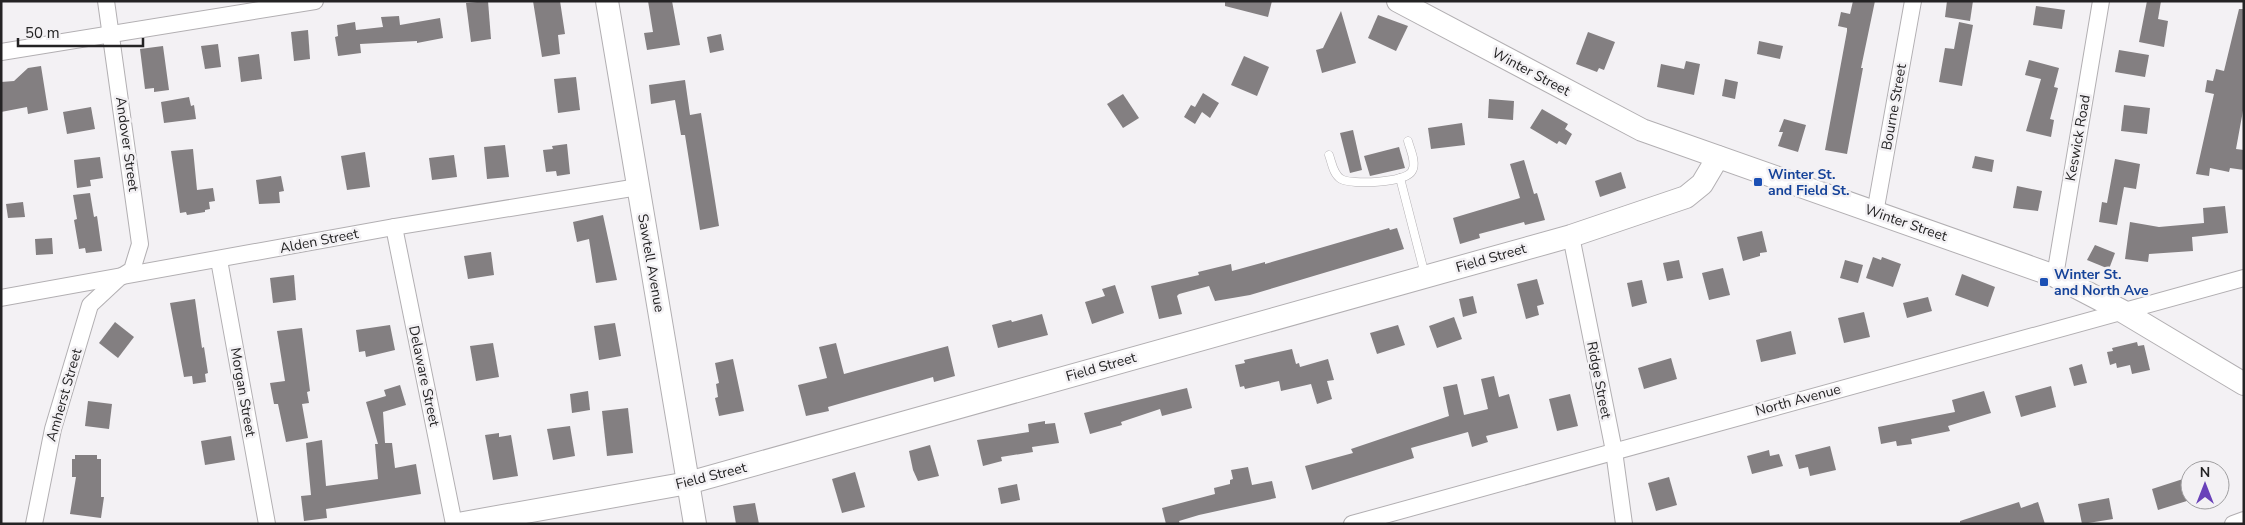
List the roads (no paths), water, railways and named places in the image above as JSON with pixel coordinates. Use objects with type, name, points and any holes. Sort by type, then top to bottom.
[{"type":"street","name":"Andover Street","points":[[106,1],[140,244],[132,270],[119,278]]},
{"type":"street","points":[[1,52],[315,1]]},
{"type":"street","name":"Sawtell Avenue","points":[[607,1],[695,524]]},
{"type":"street","name":"Winter Street","points":[[1398,1],[1642,130],[2055,276],[2122,311],[2244,384]]},
{"type":"street","name":"Bourne Street","points":[[1875,213],[1913,1]]},
{"type":"street","name":"Keswick Road","points":[[2055,276],[2101,1]]},
{"type":"street","name":"Field Street","points":[[458,524],[688,483],[1571,236],[1686,197],[1702,184],[1718,157]]},
{"type":"street","name":"Alden Street","points":[[1,298],[394,227],[638,187]]},
{"type":"street","name":"Delaware Street","points":[[394,227],[454,524]]},
{"type":"street","name":"Ridge Street","points":[[1571,236],[1614,451],[1624,524]]},
{"type":"street","name":"Morgan Street","points":[[219,260],[267,524]]},
{"type":"street","name":"Amherst Street","points":[[34,524],[53,429],[90,305],[119,278]]},
{"type":"street","name":"North Avenue","points":[[1352,524],[2244,278]]},
{"type":"street","points":[[2232,524],[2244,520]]},
{"type":"lane","points":[[1329,155],[1335,174],[1342,180],[1350,182],[1378,182],[1407,176],[1413,169],[1414,164],[1408,141]]},
{"type":"lane","points":[[1400,178],[1426,276]]},
{"type":"place","name":"Winter St. and Field St.","points":[[1758,182]]},
{"type":"place","name":"Winter St. and North Ave","points":[[2044,282]]}]
